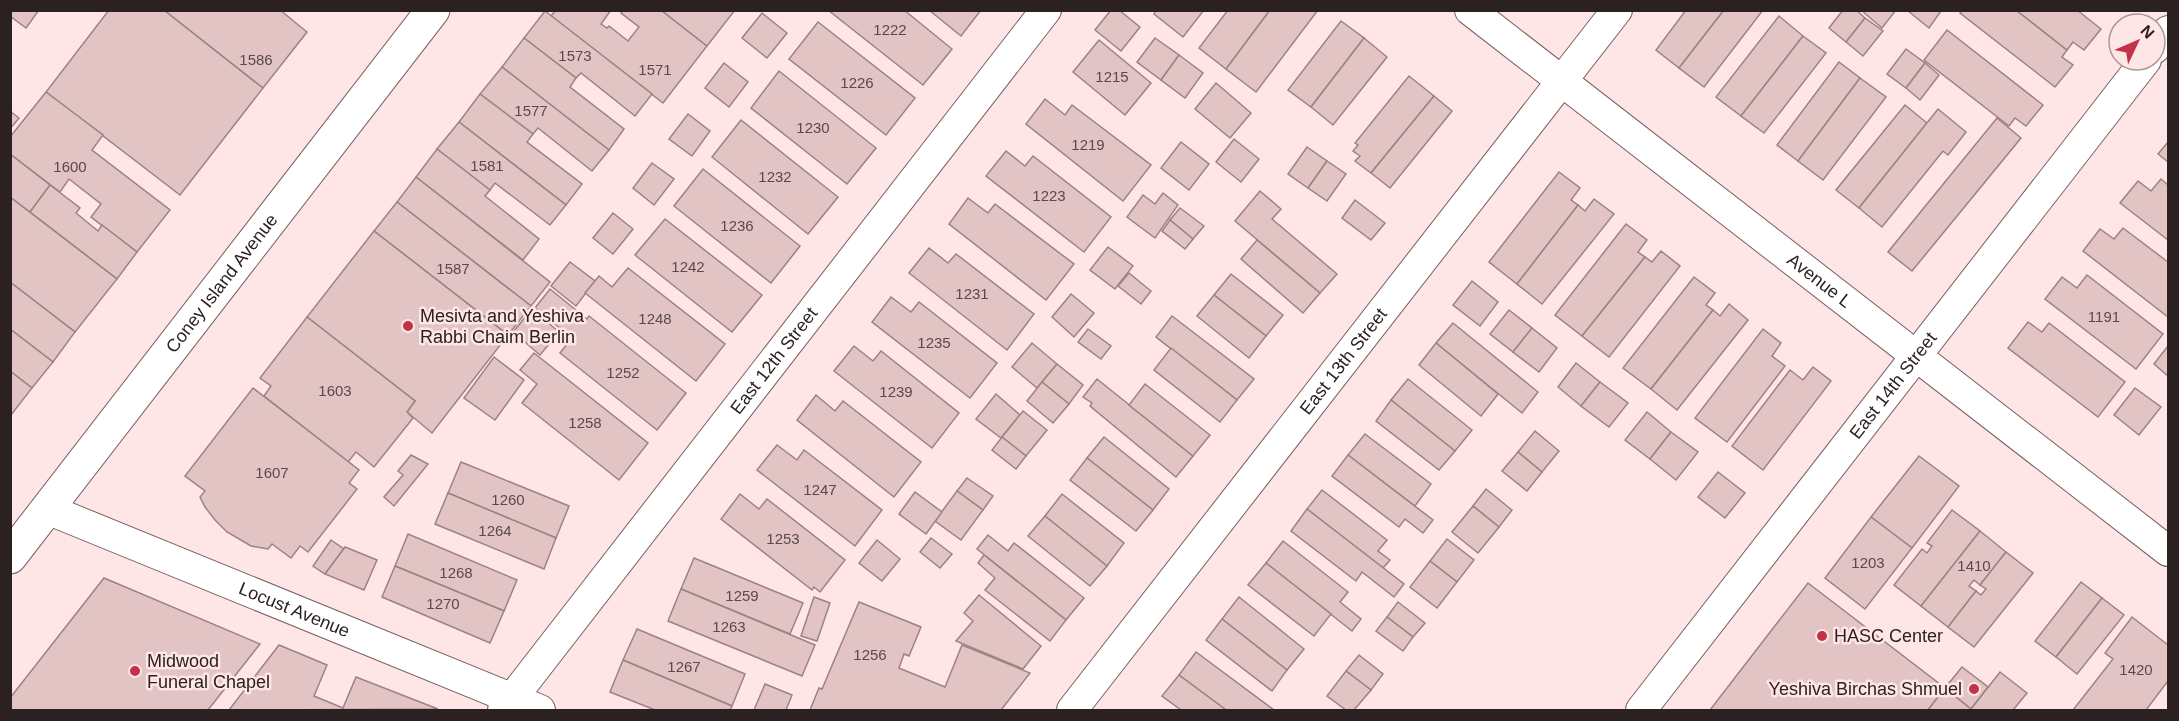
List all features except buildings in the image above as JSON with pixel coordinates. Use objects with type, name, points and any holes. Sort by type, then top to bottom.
[{"type":"main road","name":"Coney Island Avenue","points":[[10,556],[433,10]]},
{"type":"street","name":"East 12th Street","points":[[508,705],[1046,10]]},
{"type":"street","name":"Avenue L","points":[[1470,10],[2169,551]]},
{"type":"street","name":"East 13th Street","points":[[1072,711],[1617,10]]},
{"type":"street","name":"East 14th Street","points":[[1641,711],[2137,72]]},
{"type":"street","name":"Locust Avenue","points":[[48,509],[508,705],[540,711]]},
{"type":"place","name":"Mesivta and Yeshiva Rabbi Chaim Berlin","points":[[408,326]]},
{"type":"place","name":"HASC Center","points":[[1822,636]]},
{"type":"place","name":"Midwood Funeral Chapel","points":[[135,671]]},
{"type":"place","name":"Yeshiva Birchas Shmuel","points":[[1974,689]]}]
